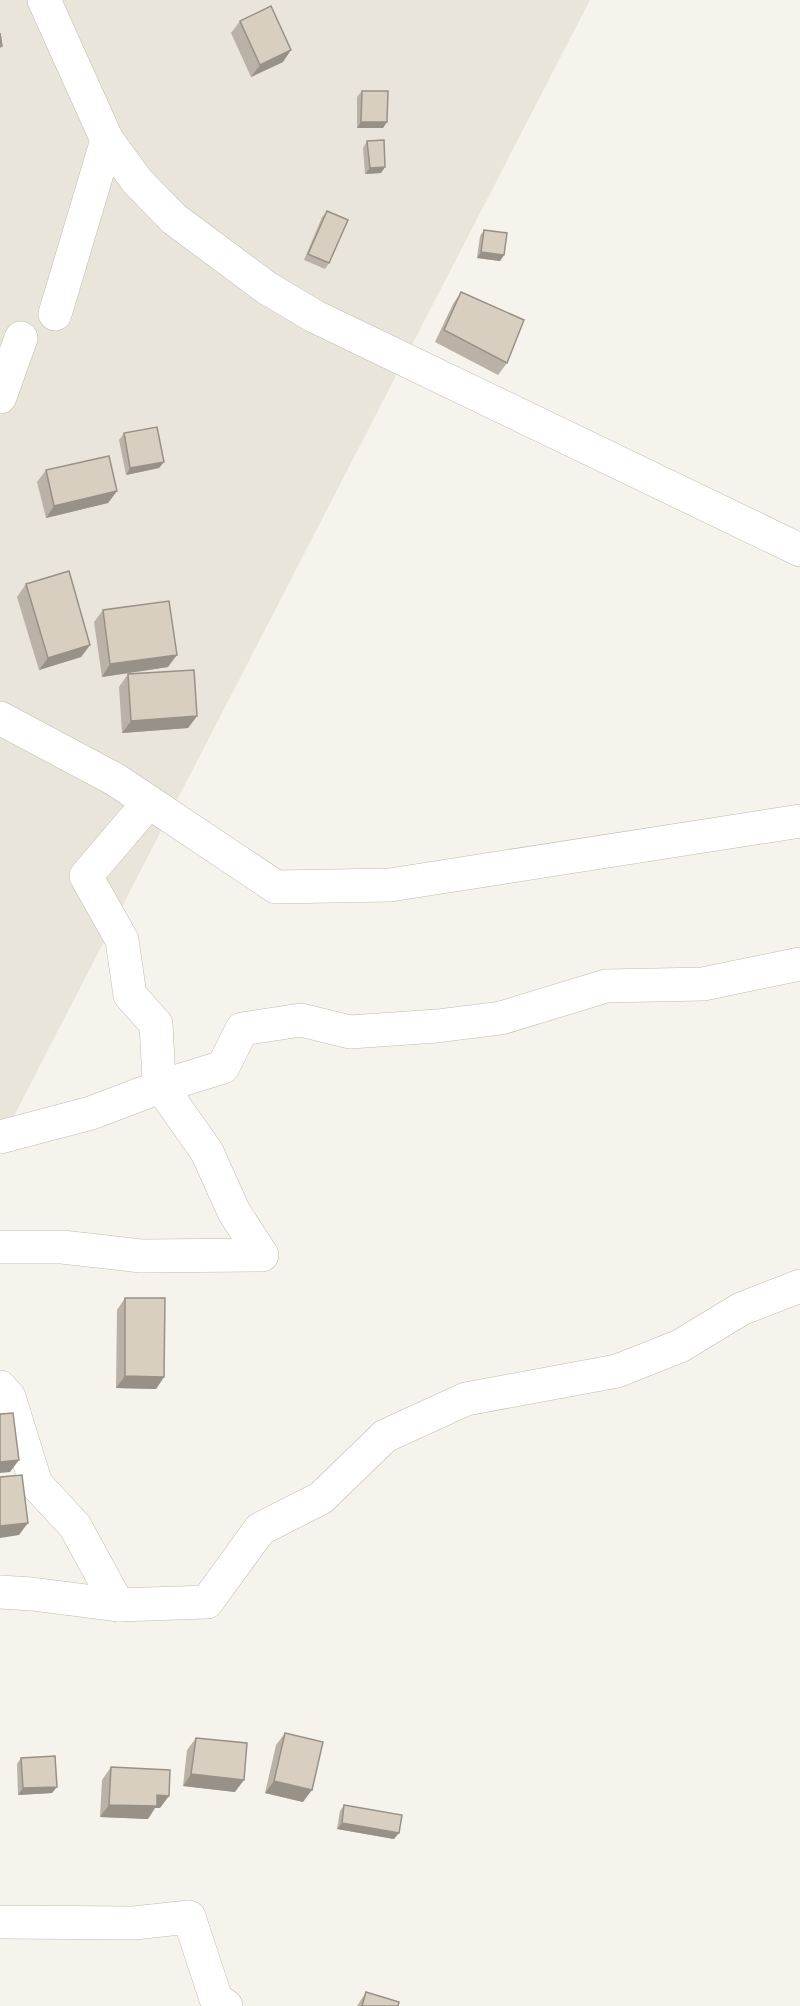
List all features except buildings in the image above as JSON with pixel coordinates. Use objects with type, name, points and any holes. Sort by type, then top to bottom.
[{"type":"street","points":[[44,0],[107,140],[138,181],[174,219],[267,288],[314,316],[800,550]]},
{"type":"street","points":[[55,315],[107,140]]},
{"type":"street","points":[[0,398],[21,338]]},
{"type":"street","points":[[0,718],[116,780],[276,887],[390,885],[800,820]]},
{"type":"street","points":[[0,1247],[62,1247],[141,1256],[262,1255],[234,1212],[207,1152],[159,1080],[156,1024],[130,995],[122,940],[86,876],[149,802]]},
{"type":"street","points":[[0,1137],[91,1113],[162,1086],[223,1067],[242,1029],[302,1020],[350,1032],[437,1026],[501,1018],[606,986],[703,984],[800,964]]},
{"type":"street","points":[[0,1592],[118,1605],[207,1602],[260,1529],[321,1498],[385,1436],[466,1399],[617,1371],[680,1346],[741,1309],[800,1286]]},
{"type":"street","points":[[0,1387],[9,1397],[36,1484],[75,1526],[118,1605]]},
{"type":"street","points":[[0,1922],[134,1923],[189,1917],[216,1999],[226,2006]]},
{"type":"shaded area","points":[[0,0],[590,0],[0,1143]]}]
